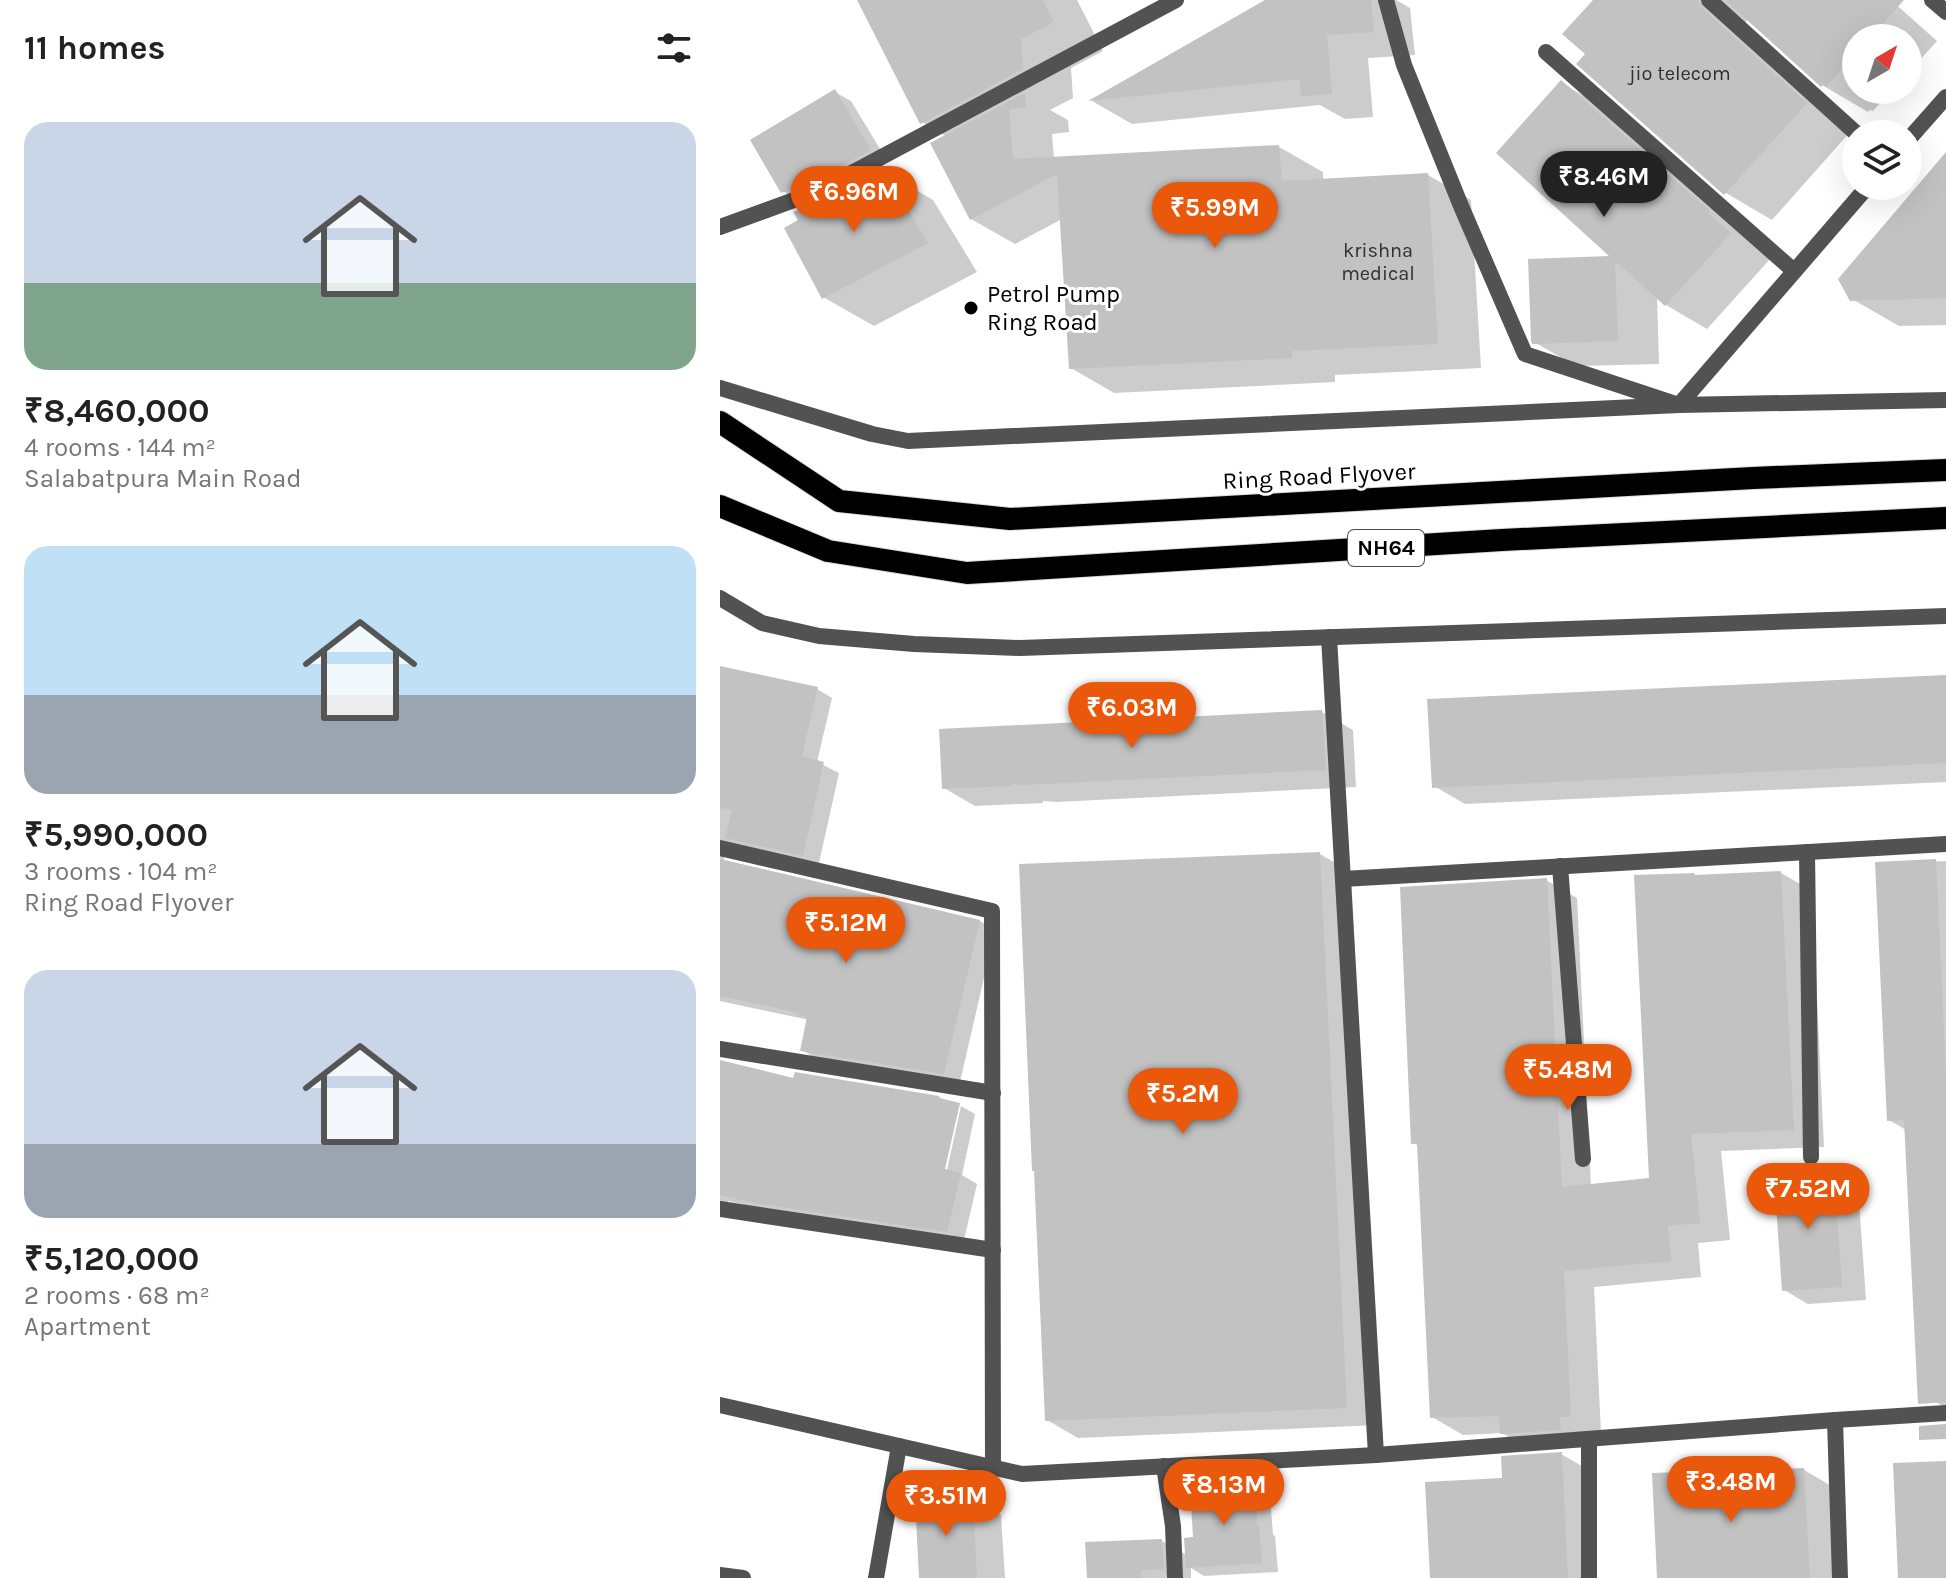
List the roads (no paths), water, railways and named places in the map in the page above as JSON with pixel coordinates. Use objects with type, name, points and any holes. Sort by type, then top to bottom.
[{"type":"highway","name":"Ring Road Flyover","points":[[720,422],[839,501],[1010,519],[1946,470]]},
{"type":"highway","name":"NH64","points":[[720,506],[828,551],[967,573],[1502,540],[1946,518]]},
{"type":"street","points":[[720,227],[816,192],[1176,0]]},
{"type":"street","points":[[1386,0],[1404,65],[1525,354],[1679,405]]},
{"type":"street","points":[[1709,0],[1842,120]]},
{"type":"street","points":[[1932,0],[1946,12]]},
{"type":"street","points":[[1546,52],[1794,271]]},
{"type":"street","points":[[1922,124],[1946,97]]},
{"type":"street","points":[[1679,405],[1856,200]]},
{"type":"street","points":[[720,388],[872,434],[908,441],[1679,405],[1946,400]]},
{"type":"street","points":[[720,598],[762,623],[819,636],[1020,648],[1946,616]]},
{"type":"street","points":[[1329,637],[1376,1455]]},
{"type":"street","points":[[1343,879],[1946,844]]},
{"type":"street","points":[[720,848],[992,911],[993,1467]]},
{"type":"street","points":[[1807,852],[1811,1157]]},
{"type":"street","points":[[1560,866],[1583,1159]]},
{"type":"street","points":[[720,1049],[993,1093]]},
{"type":"street","points":[[720,1209],[993,1250]]},
{"type":"street","points":[[720,1405],[1022,1474],[1376,1455],[1946,1413]]},
{"type":"street","points":[[1835,1420],[1840,1578]]},
{"type":"street","points":[[1589,1439],[1589,1578]]},
{"type":"street","points":[[876,1578],[899,1446]]},
{"type":"street","points":[[1164,1466],[1173,1526],[1175,1578]]},
{"type":"street","points":[[720,1575],[743,1578]]},
{"type":"place","name":"Petrol Pump Ring Road","points":[[971,308]]}]
